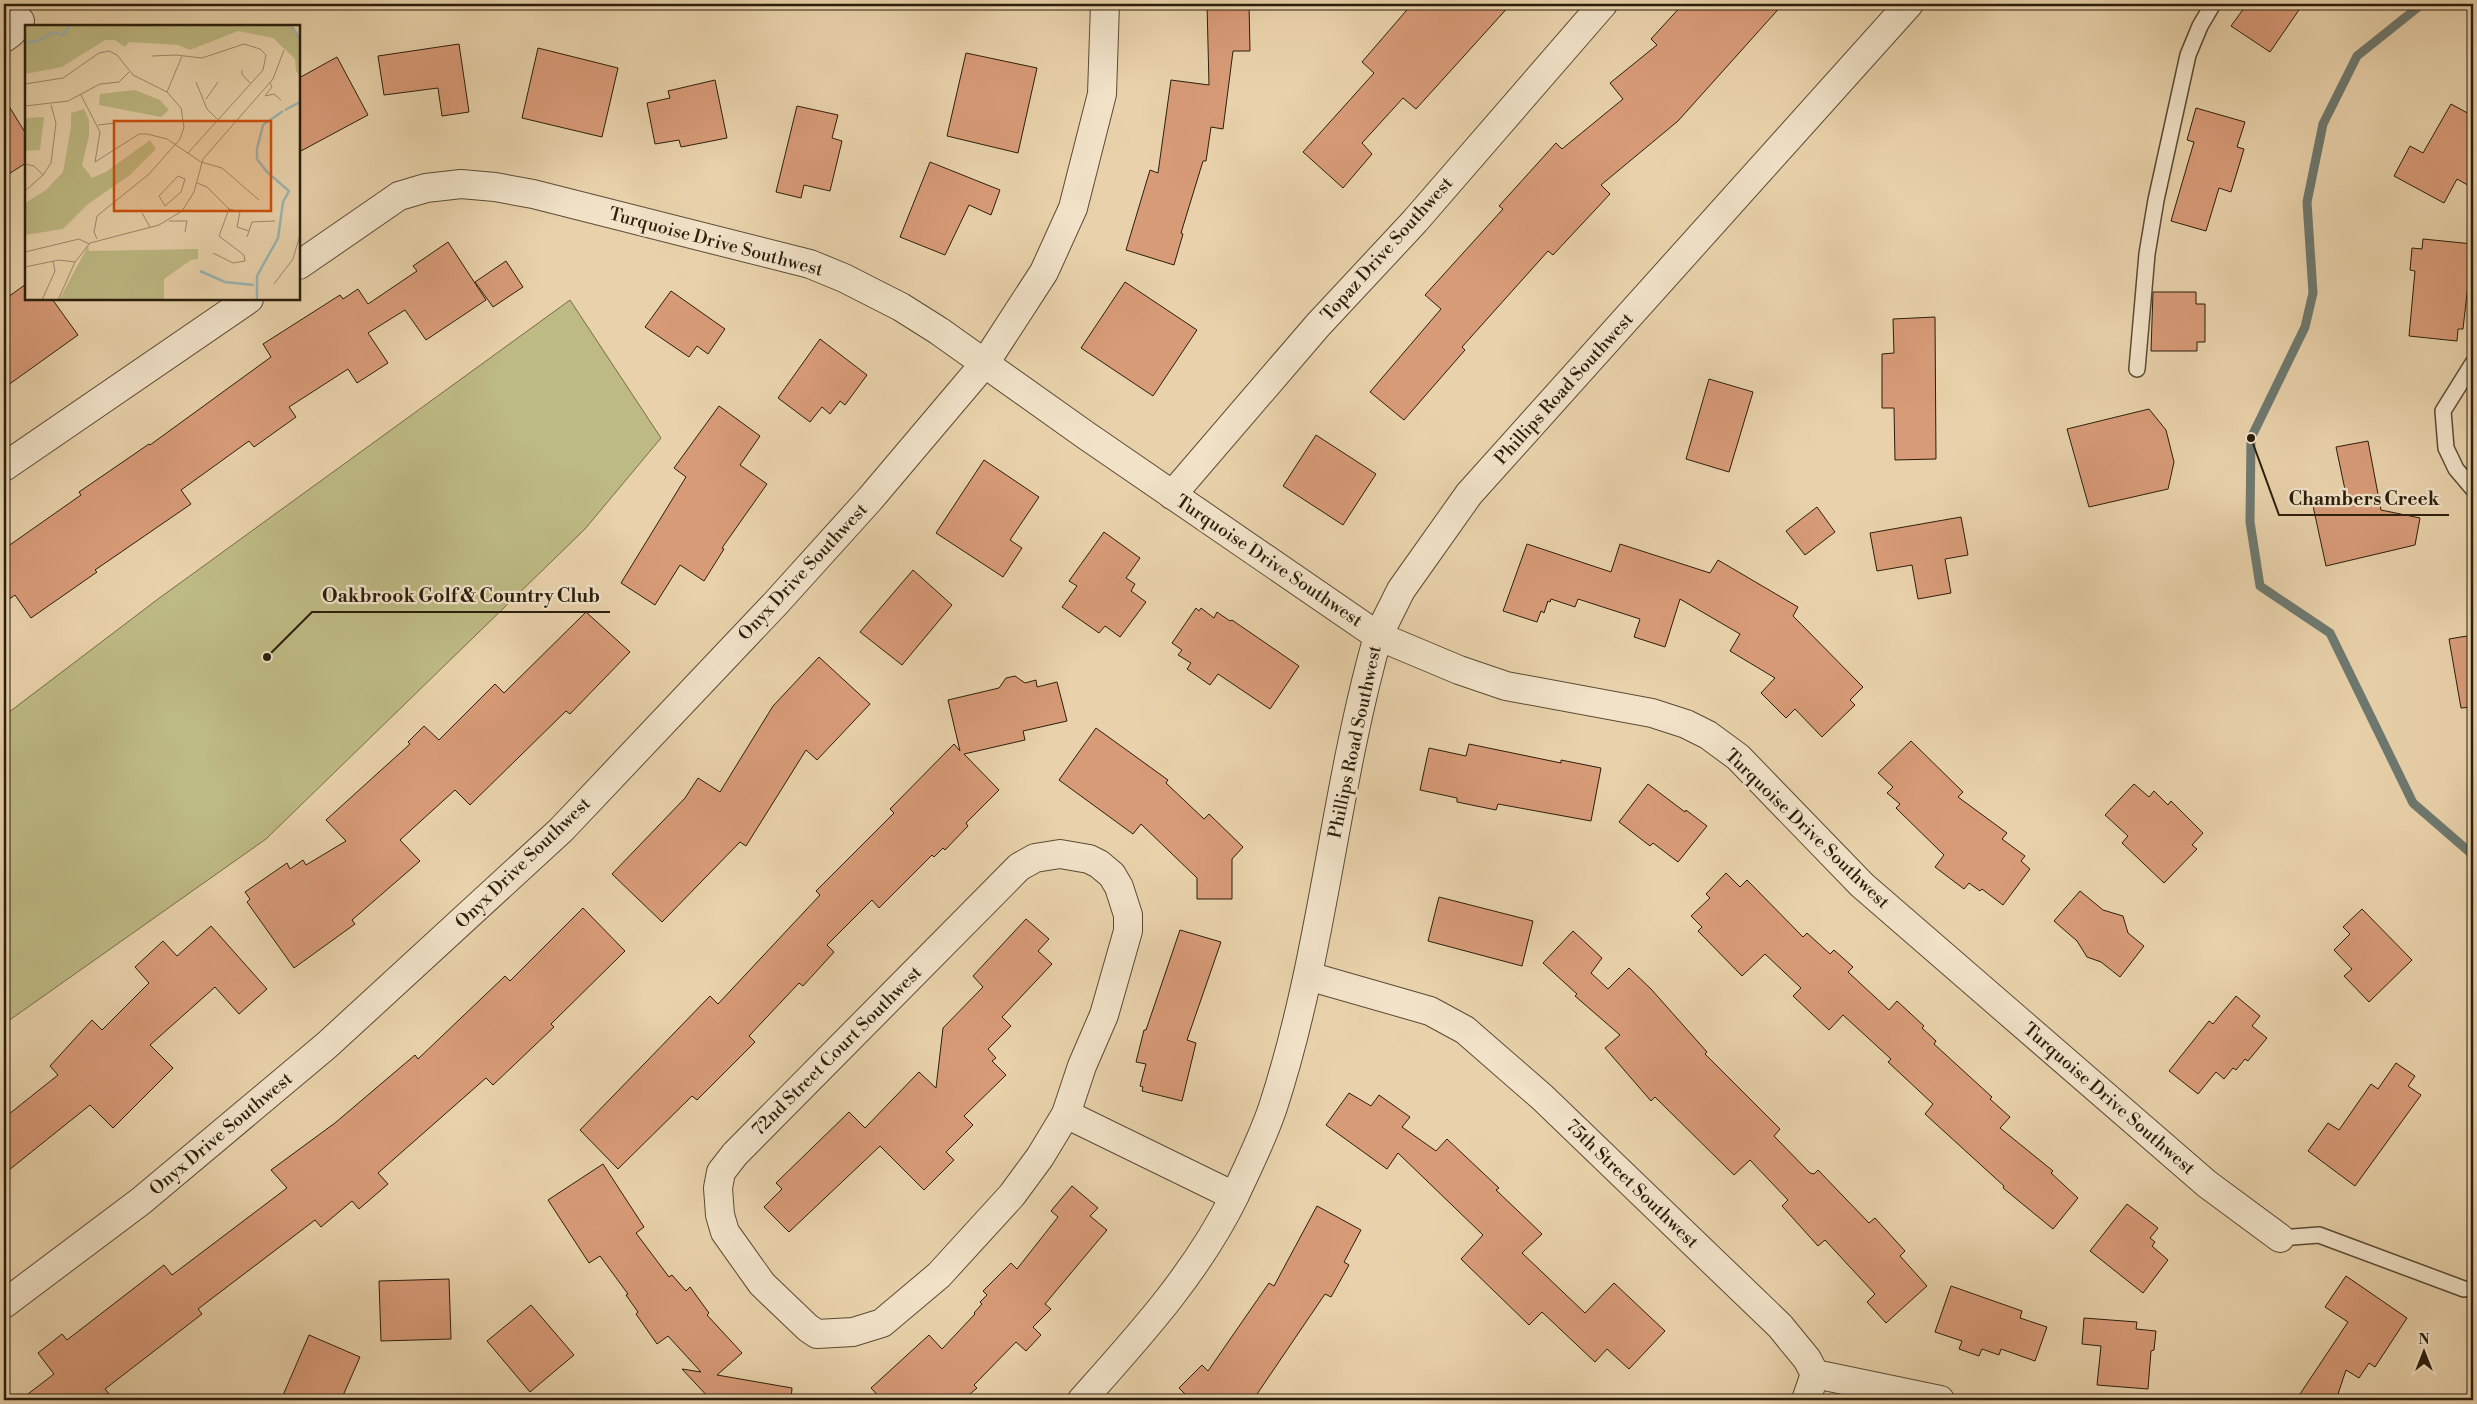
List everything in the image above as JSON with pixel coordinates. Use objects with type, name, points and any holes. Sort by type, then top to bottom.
[{"type":"street","name":"Onyx Drive Southwest","points":[[4,1304],[141,1201],[327,1045],[561,830],[870,499],[985,363],[1044,272],[1073,208],[1102,94],[1105,4]]},
{"type":"street","name":"Topaz Drive Southwest","points":[[1172,495],[1318,325],[1415,221],[1603,4]]},
{"type":"street","name":"Phillips Road Southwest","points":[[1082,1400],[1141,1334],[1188,1275],[1234,1196],[1273,1108],[1308,976],[1360,708],[1378,636],[1401,590],[1469,494],[1909,4]]},
{"type":"street","name":"Turquoise Drive Southwest","points":[[300,263],[399,196],[426,188],[461,184],[495,187],[533,194],[810,264],[844,278],[901,307],[985,363],[1172,495],[1378,636],[1459,670],[1506,686],[1652,713],[1686,724],[1708,735],[1738,757],[1862,885],[2207,1184],[2280,1238]]},
{"type":"street","points":[[4,467],[248,300]]},
{"type":"street","name":"72nd Street Court Southwest","points":[[1060,854],[1080,857],[1099,864],[1112,875],[1119,887],[1128,915],[1128,931],[1104,1015],[1082,1066],[1066,1114],[1040,1157],[1012,1194],[939,1275],[882,1323],[853,1332],[817,1334],[808,1328],[762,1284],[725,1232],[720,1215],[718,1188],[722,1172],[735,1154],[1019,867],[1035,858],[1060,854]]},
{"type":"street","name":"75th Street Southwest","points":[[1308,976],[1430,1011],[1465,1030],[1542,1097],[1780,1326],[1807,1359],[1814,1374]]},
{"type":"street","points":[[1066,1114],[1234,1196]]},
{"type":"street","points":[[1806,1400],[1814,1374],[1940,1400]]},
{"type":"lane","points":[[2137,369],[2147,254],[2156,200],[2188,55],[2200,26],[2214,4]]},
{"type":"lane","points":[[2473,364],[2443,411],[2446,448],[2456,470],[2473,489]]},
{"type":"lane","points":[[2280,1238],[2319,1235],[2464,1289]]},
{"type":"shaded area","points":[[570,300],[661,438],[585,529],[266,839],[4,1024],[4,716],[158,599]]},
{"type":"building","points":[[1207,4],[1249,4],[1250,51],[1233,51],[1223,129],[1211,127],[1206,161],[1203,161],[1181,233],[1183,234],[1174,265],[1126,250],[1150,170],[1158,173],[1171,80],[1209,85]]},
{"type":"building","points":[[1412,4],[1511,4],[1416,109],[1403,98],[1362,143],[1372,154],[1343,188],[1303,152],[1374,73],[1362,62]]},
{"type":"building","points":[[1683,4],[1783,4],[1678,121],[1601,185],[1610,194],[1553,255],[1548,251],[1462,347],[1465,350],[1404,420],[1370,392],[1441,309],[1425,295],[1503,209],[1499,206],[1556,143],[1562,149],[1623,99],[1610,83],[1657,45],[1651,39]]},
{"type":"building","points":[[2247,4],[2303,4],[2270,52],[2231,26]]},
{"type":"building","points":[[459,44],[469,112],[442,116],[438,88],[384,95],[378,56]]},
{"type":"building","points":[[538,48],[618,68],[602,137],[522,118]]},
{"type":"building","points":[[966,53],[1037,68],[1018,153],[947,136]]},
{"type":"building","points":[[337,57],[368,115],[300,151],[300,77]]},
{"type":"building","points":[[715,80],[727,138],[681,147],[679,140],[655,144],[647,103],[670,98],[668,91]]},
{"type":"building","points":[[4,98],[25,132],[25,164],[4,177]]},
{"type":"building","points":[[2451,104],[2473,116],[2473,188],[2457,179],[2444,203],[2394,176],[2410,146],[2423,153]]},
{"type":"building","points":[[797,106],[838,115],[832,138],[842,141],[830,191],[804,185],[801,198],[776,192]]},
{"type":"building","points":[[2196,108],[2245,122],[2237,147],[2244,149],[2231,192],[2219,188],[2206,231],[2171,221],[2194,142],[2187,140]]},
{"type":"building","points":[[930,162],[1000,190],[991,215],[969,205],[945,255],[900,237]]},
{"type":"building","points":[[2423,239],[2473,244],[2473,276],[2469,276],[2463,329],[2458,329],[2457,341],[2409,336],[2415,271],[2410,270],[2412,248],[2422,249]]},
{"type":"building","points":[[448,242],[486,300],[426,340],[405,310],[368,333],[388,363],[357,383],[348,369],[289,407],[296,417],[254,447],[249,441],[181,490],[191,504],[95,570],[97,572],[31,618],[15,595],[4,603],[4,549],[81,495],[79,492],[150,445],[271,357],[263,344],[340,295],[343,299],[358,289],[368,304],[417,271],[413,266]]},
{"type":"building","points":[[506,261],[523,287],[493,307],[475,282]]},
{"type":"building","points":[[1125,282],[1197,330],[1153,396],[1081,348]]},
{"type":"building","points":[[25,285],[25,300],[53,300],[78,335],[4,388],[4,300]]},
{"type":"building","points":[[671,291],[725,329],[708,354],[697,346],[689,357],[645,327]]},
{"type":"building","points":[[2153,292],[2196,292],[2196,304],[2205,304],[2205,342],[2197,342],[2197,351],[2151,351]]},
{"type":"building","points":[[1935,317],[1936,459],[1895,460],[1894,408],[1882,408],[1882,354],[1894,353],[1893,319]]},
{"type":"building","points":[[820,339],[867,375],[845,405],[840,401],[830,414],[822,407],[810,422],[778,398]]},
{"type":"building","points":[[1709,379],[1753,392],[1729,472],[1686,459]]},
{"type":"building","points":[[719,406],[760,436],[740,465],[767,484],[722,548],[724,549],[704,581],[680,565],[655,605],[621,583],[686,477],[674,468]]},
{"type":"building","points":[[2149,409],[2166,430],[2174,462],[2168,489],[2089,507],[2067,429]]},
{"type":"building","points":[[1316,435],[1376,474],[1343,525],[1283,486]]},
{"type":"building","points":[[2368,441],[2381,510],[2420,518],[2415,545],[2326,566],[2313,506],[2347,499],[2336,447]]},
{"type":"building","points":[[984,460],[1039,497],[1010,540],[1022,548],[1003,577],[936,533]]},
{"type":"building","points":[[1817,507],[1835,532],[1805,555],[1786,531]]},
{"type":"building","points":[[1961,517],[1968,555],[1945,559],[1951,593],[1918,599],[1912,565],[1877,571],[1870,533]]},
{"type":"building","points":[[1104,532],[1140,558],[1126,578],[1135,584],[1131,591],[1146,602],[1120,637],[1105,626],[1099,633],[1062,607],[1077,586],[1069,581]]},
{"type":"building","points":[[1527,544],[1611,572],[1620,544],[1710,573],[1718,560],[1798,607],[1793,616],[1863,687],[1850,700],[1855,705],[1822,737],[1795,709],[1786,718],[1761,693],[1775,678],[1730,651],[1740,634],[1680,599],[1665,647],[1634,637],[1640,619],[1578,599],[1575,607],[1551,599],[1550,602],[1548,601],[1544,613],[1541,611],[1537,622],[1503,611]]},
{"type":"building","points":[[913,570],[952,605],[902,665],[860,632]]},
{"type":"building","points":[[1196,608],[1199,611],[1201,608],[1214,618],[1217,612],[1230,621],[1232,620],[1299,666],[1270,709],[1218,674],[1210,685],[1187,669],[1191,663],[1178,655],[1182,650],[1172,643]]},
{"type":"building","points":[[586,612],[630,652],[570,714],[566,711],[470,805],[455,790],[400,840],[420,861],[352,920],[355,924],[294,968],[247,902],[250,899],[245,892],[287,863],[290,869],[303,860],[306,865],[346,841],[326,820],[410,744],[408,742],[424,726],[439,740],[495,684],[504,693]]},
{"type":"building","points":[[2473,635],[2473,707],[2461,708],[2449,639]]},
{"type":"building","points":[[819,657],[870,704],[817,760],[806,750],[746,846],[740,842],[662,922],[612,874],[685,798],[698,778],[720,792],[773,706]]},
{"type":"building","points":[[1015,676],[1025,683],[1036,680],[1037,687],[1057,682],[1067,721],[1023,731],[1025,740],[964,754],[999,790],[966,823],[968,826],[945,850],[943,848],[934,857],[932,855],[879,908],[872,900],[827,945],[834,952],[803,986],[799,983],[749,1036],[755,1042],[697,1100],[692,1096],[618,1169],[580,1130],[710,996],[718,1004],[820,895],[816,891],[894,813],[890,809],[954,744],[960,751],[948,700],[999,688],[1006,678]]},
{"type":"building","points":[[1096,728],[1168,780],[1166,783],[1204,819],[1209,814],[1243,847],[1232,859],[1232,899],[1197,899],[1197,878],[1141,824],[1133,834],[1059,780]]},
{"type":"building","points":[[1911,741],[1963,792],[1958,797],[2007,833],[2002,839],[2025,856],[2021,861],[2030,869],[2003,905],[1982,889],[1980,891],[1969,883],[1964,889],[1935,867],[1944,855],[1896,808],[1900,804],[1887,793],[1893,787],[1878,773]]},
{"type":"building","points":[[1469,744],[1561,763],[1561,760],[1601,768],[1591,821],[1498,804],[1496,810],[1457,802],[1457,798],[1420,790],[1429,748],[1466,756]]},
{"type":"building","points":[[1648,784],[1707,826],[1678,862],[1653,843],[1650,846],[1619,822]]},
{"type":"building","points":[[2134,784],[2149,797],[2154,791],[2168,805],[2171,801],[2203,833],[2192,845],[2197,849],[2164,883],[2122,843],[2128,836],[2105,815]]},
{"type":"building","points":[[1726,873],[1740,887],[1747,880],[1803,937],[1807,933],[1830,954],[1834,950],[1853,967],[1848,972],[1889,1010],[1897,1001],[1924,1026],[1922,1028],[1936,1041],[1934,1044],[1992,1097],[1990,1099],[2010,1117],[2000,1128],[2053,1171],[2051,1173],[2078,1198],[2053,1229],[2003,1188],[2004,1186],[1925,1114],[1933,1104],[1888,1062],[1891,1059],[1843,1015],[1829,1030],[1793,996],[1801,988],[1765,954],[1742,976],[1698,931],[1702,927],[1691,916],[1710,898],[1706,894]]},
{"type":"building","points":[[2080,891],[2103,910],[2123,916],[2128,933],[2144,946],[2120,977],[2101,962],[2087,957],[2077,941],[2054,921]]},
{"type":"building","points":[[1439,897],[1533,921],[1522,966],[1428,941]]},
{"type":"building","points":[[583,908],[625,951],[551,1024],[554,1027],[493,1085],[486,1078],[378,1173],[388,1184],[359,1209],[352,1201],[321,1227],[315,1220],[198,1309],[202,1314],[105,1389],[114,1400],[20,1400],[54,1374],[38,1353],[62,1334],[67,1340],[164,1265],[172,1275],[287,1188],[271,1170],[335,1123],[415,1055],[418,1059],[505,976],[510,981]]},
{"type":"building","points":[[2362,909],[2412,960],[2369,1002],[2344,976],[2352,969],[2334,950],[2350,934],[2343,927]]},
{"type":"building","points":[[1026,919],[1049,939],[1038,951],[1052,964],[1002,1017],[1011,1026],[988,1049],[996,1058],[992,1061],[1006,1075],[964,1116],[973,1125],[946,1152],[954,1160],[924,1190],[880,1146],[789,1232],[764,1207],[782,1189],[776,1183],[849,1112],[865,1128],[919,1072],[936,1088],[943,1028],[983,987],[973,976]]},
{"type":"building","points":[[211,926],[267,989],[239,1014],[215,987],[150,1045],[173,1068],[113,1128],[90,1105],[4,1174],[4,1118],[58,1075],[50,1066],[92,1020],[102,1030],[149,983],[135,967],[163,941],[177,956]]},
{"type":"building","points":[[1180,930],[1221,942],[1187,1040],[1196,1043],[1182,1101],[1142,1091],[1143,1087],[1140,1086],[1146,1064],[1136,1062],[1144,1030],[1146,1030]]},
{"type":"building","points":[[1573,931],[1602,958],[1591,973],[1608,989],[1629,968],[1651,989],[1707,1052],[1705,1054],[1780,1129],[1774,1136],[1810,1173],[1814,1174],[1818,1170],[1869,1223],[1875,1218],[1905,1251],[1900,1256],[1927,1286],[1886,1323],[1867,1302],[1875,1294],[1825,1240],[1818,1246],[1782,1206],[1788,1200],[1750,1160],[1734,1175],[1655,1097],[1651,1101],[1605,1048],[1620,1035],[1575,996],[1577,994],[1543,963]]},
{"type":"building","points":[[2236,996],[2260,1016],[2252,1026],[2267,1038],[2248,1061],[2245,1059],[2236,1070],[2233,1068],[2224,1079],[2216,1072],[2198,1094],[2169,1071],[2209,1021],[2213,1024]]},
{"type":"building","points":[[2396,1063],[2415,1076],[2408,1086],[2421,1095],[2355,1186],[2308,1151],[2328,1123],[2339,1130],[2371,1084],[2378,1089]]},
{"type":"building","points":[[1349,1093],[1371,1106],[1379,1095],[1410,1117],[1402,1127],[1436,1151],[1447,1139],[1499,1188],[1496,1190],[1542,1234],[1522,1253],[1585,1313],[1614,1283],[1665,1331],[1629,1369],[1607,1349],[1595,1362],[1542,1312],[1529,1325],[1461,1259],[1483,1235],[1398,1153],[1387,1169],[1326,1125]]},
{"type":"building","points":[[603,1164],[644,1227],[636,1233],[669,1277],[672,1275],[686,1291],[690,1287],[709,1313],[707,1315],[742,1353],[717,1375],[792,1388],[791,1400],[711,1400],[682,1369],[701,1372],[668,1336],[657,1344],[636,1314],[638,1312],[626,1295],[628,1294],[600,1256],[589,1263],[548,1200]]},
{"type":"building","points":[[1072,1186],[1098,1208],[1090,1216],[1107,1230],[1045,1304],[1051,1309],[1033,1327],[1041,1335],[1026,1351],[1016,1342],[974,1385],[977,1388],[963,1400],[882,1400],[871,1388],[929,1335],[942,1349],[975,1314],[982,1304],[980,1302],[987,1295],[983,1291],[1011,1263],[1017,1269],[1058,1217],[1051,1211]]},
{"type":"building","points":[[2127,1204],[2158,1228],[2150,1238],[2155,1242],[2152,1246],[2168,1260],[2143,1293],[2090,1251]]},
{"type":"building","points":[[1317,1206],[1361,1230],[1344,1262],[1349,1265],[1331,1297],[1325,1294],[1253,1400],[1191,1400],[1179,1388],[1202,1365],[1208,1371],[1269,1283],[1274,1286]]},
{"type":"building","points":[[2346,1276],[2407,1318],[2375,1367],[2369,1363],[2359,1378],[2346,1370],[2336,1400],[2296,1400],[2348,1322],[2325,1307]]},
{"type":"building","points":[[449,1279],[451,1339],[381,1341],[379,1281]]},
{"type":"building","points":[[1951,1286],[2022,1311],[2020,1318],[2047,1327],[2035,1361],[2001,1349],[1999,1355],[1982,1349],[1979,1356],[1959,1349],[1962,1341],[1935,1332]]},
{"type":"building","points":[[531,1305],[574,1355],[530,1392],[487,1341]]},
{"type":"building","points":[[2084,1318],[2137,1322],[2136,1329],[2156,1331],[2154,1350],[2151,1351],[2148,1389],[2097,1385],[2101,1346],[2082,1344]]},
{"type":"building","points":[[309,1335],[360,1357],[341,1400],[281,1400]]},
{"type":"waterway","points":[[2422,4],[2357,56],[2323,124],[2307,202],[2313,293],[2305,327],[2251,438],[2250,522],[2260,586],[2330,633],[2413,803],[2473,855]]},
{"type":"place","name":"Chambers Creek","points":[[2251,438]]},
{"type":"place","name":"Oakbrook Golf & Country Club","points":[[267,657]]}]
